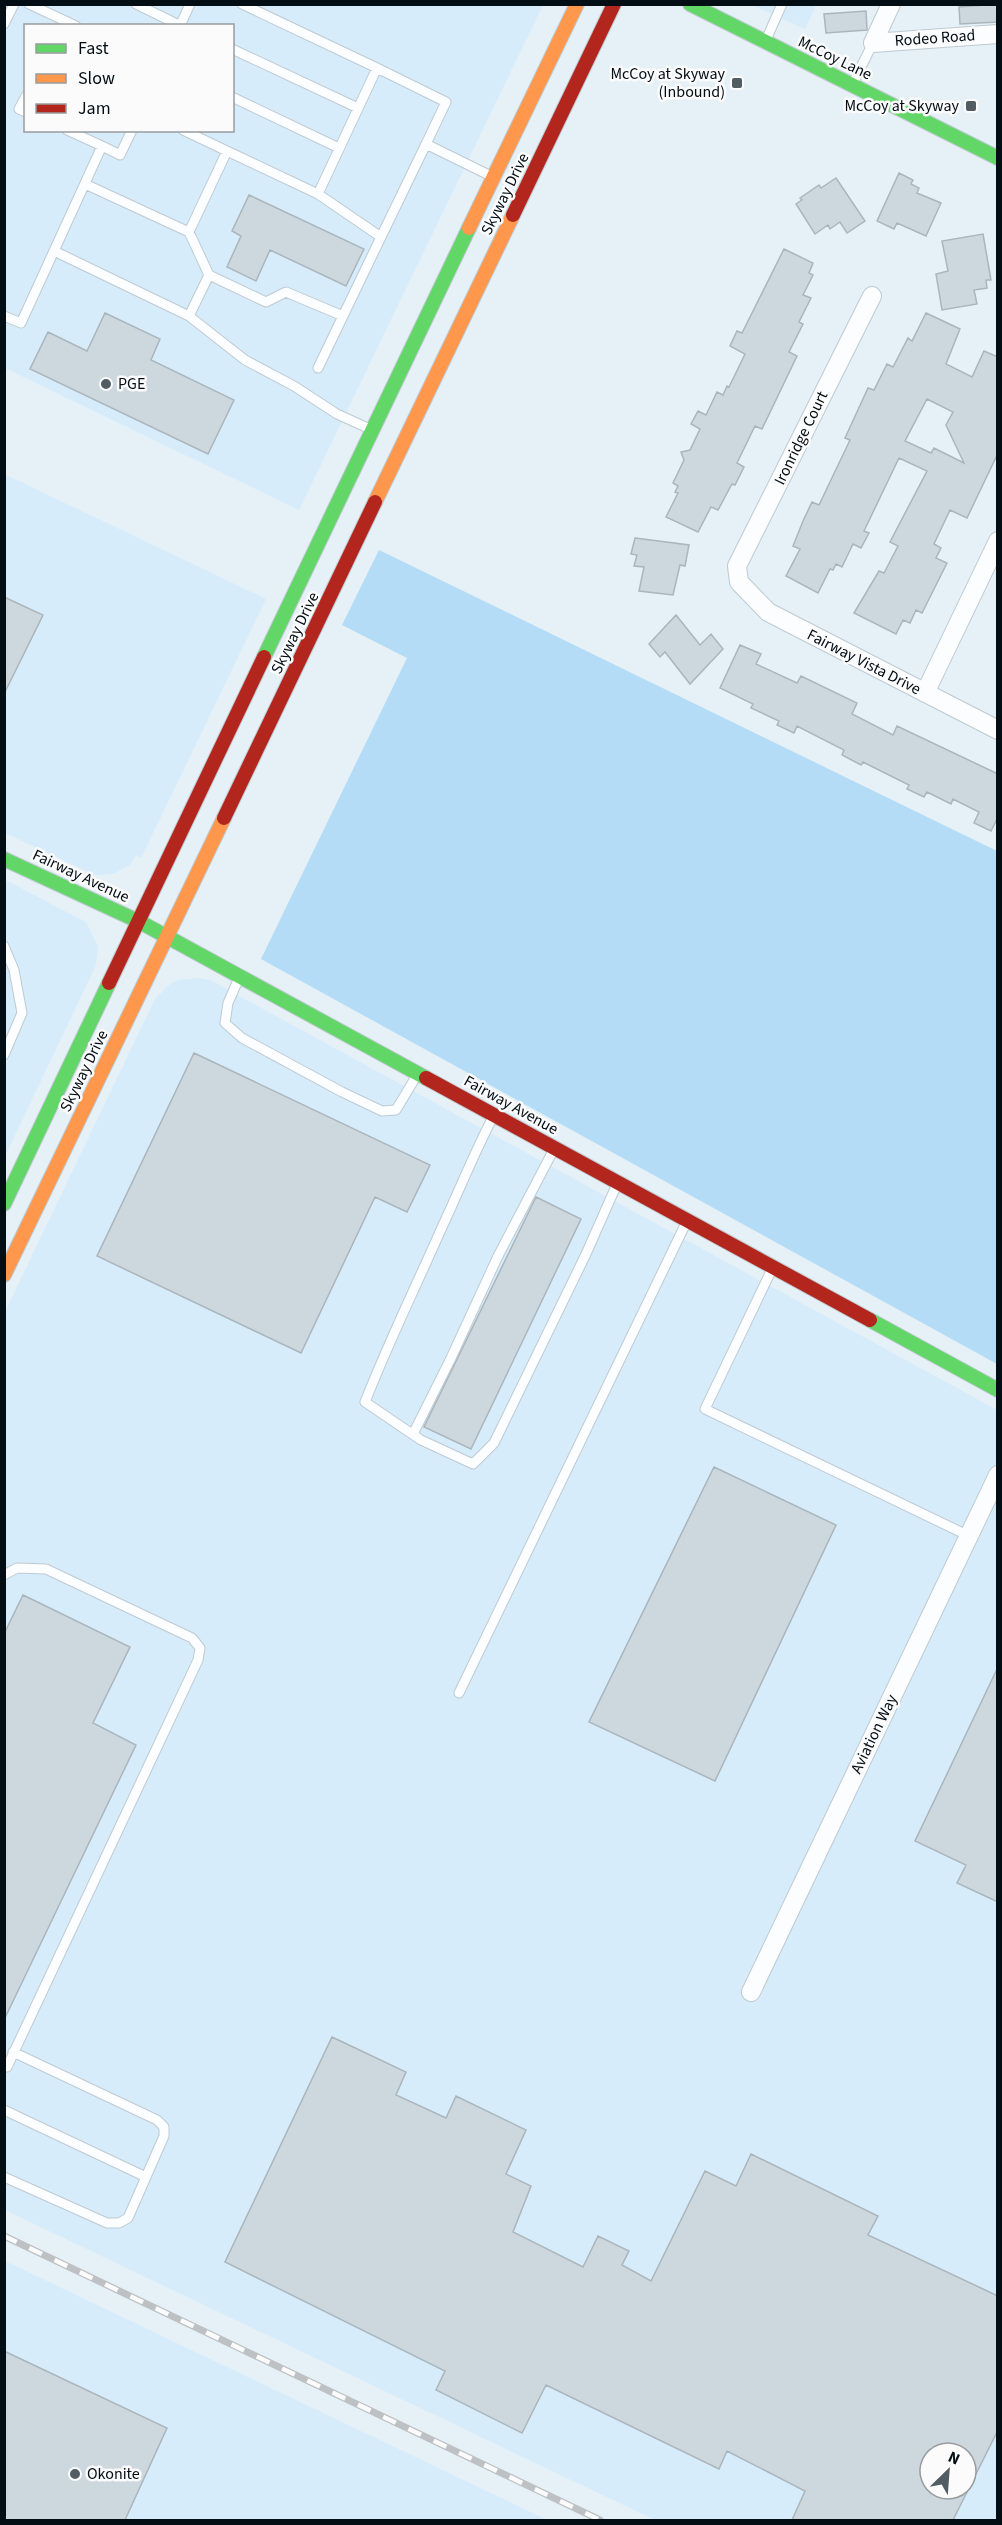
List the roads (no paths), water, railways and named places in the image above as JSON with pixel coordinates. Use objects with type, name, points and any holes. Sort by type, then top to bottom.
[{"type":"main road","name":"Skyway Drive","points":[[4,1204],[577,4]]},
{"type":"main road","name":"Skyway Drive","points":[[4,1275],[614,4]]},
{"type":"main road","name":"McCoy Lane","points":[[690,4],[998,158]]},
{"type":"main road","name":"Fairway Avenue","points":[[4,859],[140,922],[998,1390]]},
{"type":"street","points":[[873,43],[891,4]]},
{"type":"street","name":"Rodeo Road","points":[[873,43],[998,34]]},
{"type":"street","name":"Ironridge Court","points":[[739,582],[737,566],[872,296]]},
{"type":"street","points":[[925,693],[998,541]]},
{"type":"street","name":"Fairway Vista Drive","points":[[739,582],[768,612],[998,730]]},
{"type":"street","name":"Aviation Way","points":[[751,1992],[998,1475]]},
{"type":"lane","points":[[4,24],[14,4]]},
{"type":"lane","points":[[29,4],[59,22]]},
{"type":"lane","points":[[136,4],[179,24]]},
{"type":"lane","points":[[181,24],[190,4]]},
{"type":"lane","points":[[242,4],[446,102],[318,368]]},
{"type":"lane","points":[[765,42],[782,4]]},
{"type":"lane","points":[[852,86],[873,43]]},
{"type":"lane","points":[[234,50],[358,108]]},
{"type":"lane","points":[[318,194],[377,68]]},
{"type":"lane","points":[[234,98],[339,148]]},
{"type":"lane","points":[[71,132],[120,155],[131,132]]},
{"type":"lane","points":[[187,132],[318,194],[381,237]]},
{"type":"lane","points":[[426,144],[494,178]]},
{"type":"lane","points":[[4,316],[21,323],[102,146]]},
{"type":"lane","points":[[189,232],[227,151]]},
{"type":"lane","points":[[85,184],[189,232],[209,275],[266,302],[286,292],[343,316]]},
{"type":"lane","points":[[54,251],[189,316],[245,360],[294,386],[337,414],[372,430]]},
{"type":"lane","points":[[189,316],[209,275]]},
{"type":"lane","points":[[4,946],[14,970],[22,1013],[4,1055]]},
{"type":"lane","points":[[240,976],[228,1003],[225,1023],[252,1043],[382,1111],[396,1110],[418,1074]]},
{"type":"lane","points":[[495,1115],[471,1158],[444,1224],[392,1334],[365,1402],[413,1434],[474,1464],[494,1443],[586,1254],[618,1182]]},
{"type":"lane","points":[[413,1434],[498,1256],[554,1148]]},
{"type":"lane","points":[[459,1693],[688,1220]]},
{"type":"lane","points":[[773,1267],[705,1409],[969,1536]]},
{"type":"lane","points":[[4,1575],[17,1568],[46,1569],[192,1638],[200,1647],[198,1660],[5,2068]]},
{"type":"lane","points":[[4,2177],[107,2223],[119,2223],[128,2218],[164,2136],[164,2127],[158,2120],[13,2052]]},
{"type":"lane","points":[[4,2110],[146,2177]]},
{"type":"railway","points":[[4,2236],[600,2520]]},
{"type":"place","name":"McCoy at Skyway (Inbound)","points":[[737,83]]},
{"type":"place","name":"McCoy at Skyway","points":[[971,106]]},
{"type":"place","name":"PGE","points":[[106,384]]},
{"type":"place","name":"Okonite","points":[[75,2474]]}]
